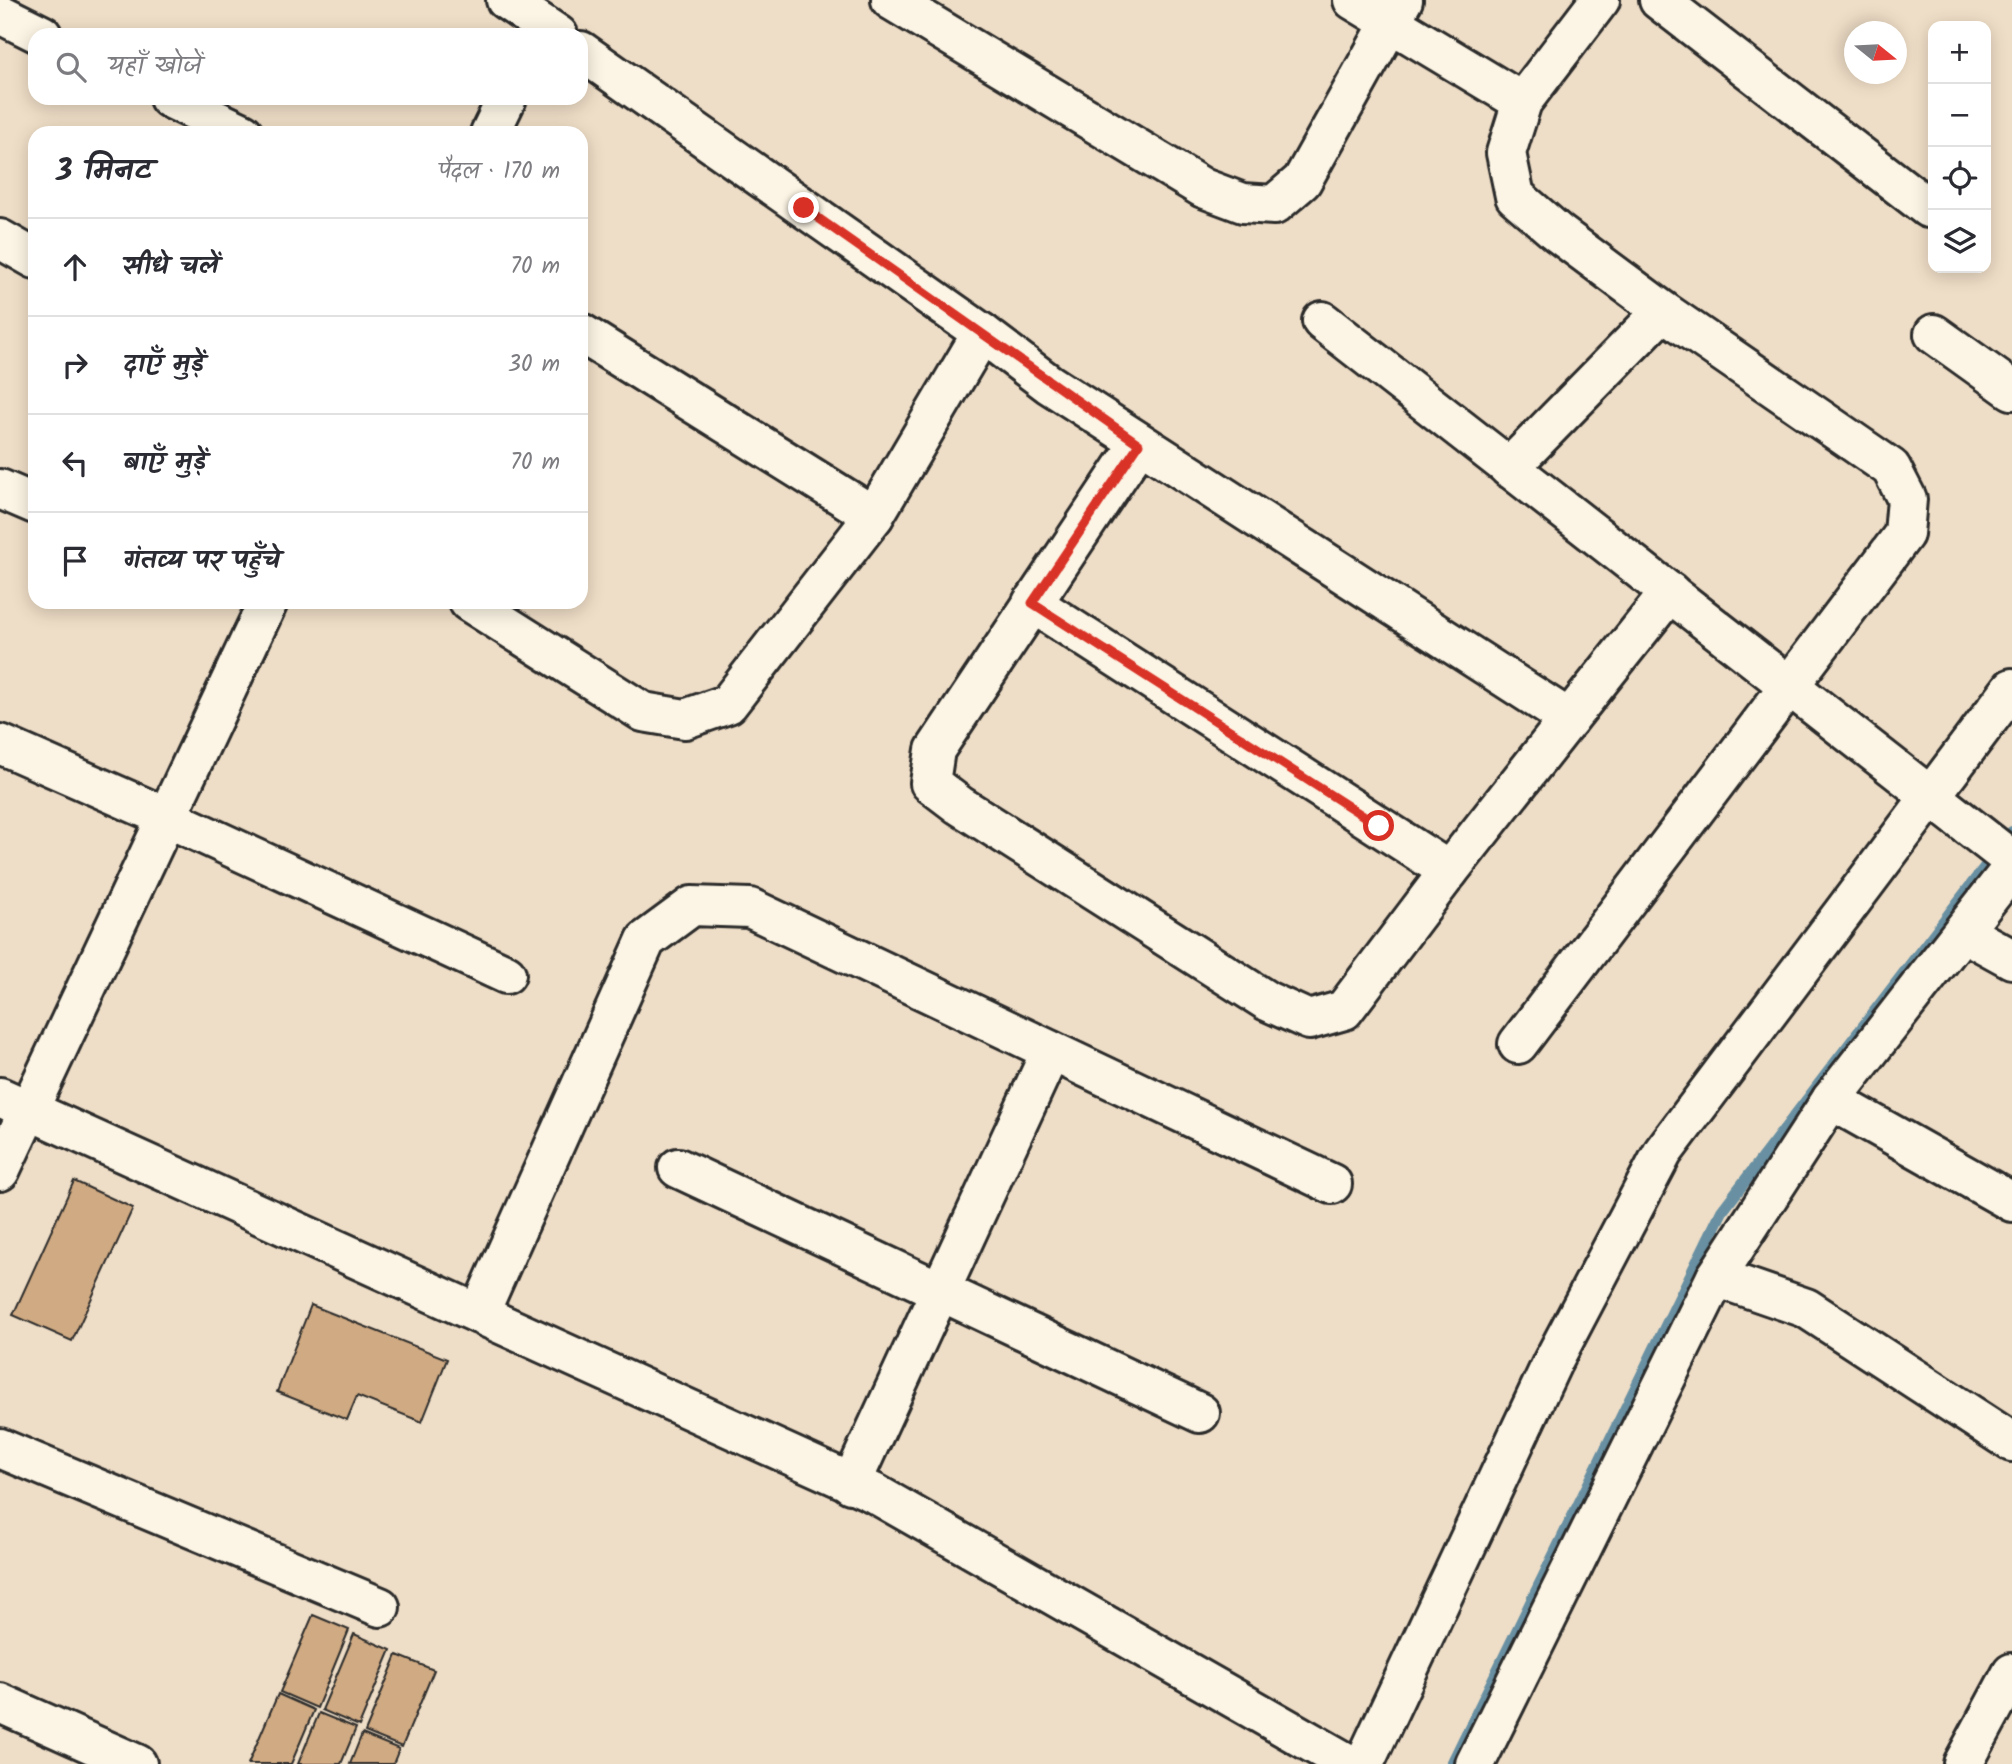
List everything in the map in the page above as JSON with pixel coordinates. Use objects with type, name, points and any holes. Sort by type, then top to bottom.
[{"type":"street","points":[[506,0],[541,28]]},
{"type":"street","points":[[891,0],[1203,188],[1243,203],[1274,205],[1302,181],[1397,11]]},
{"type":"street","points":[[1353,0],[1397,11],[1522,102]]},
{"type":"street","points":[[1518,1044],[1904,534],[1907,499],[1891,468],[1663,311],[1558,233],[1515,196],[1506,153],[1522,102],[1600,0]]},
{"type":"street","points":[[1659,0],[1928,208]]},
{"type":"street","points":[[0,14],[28,28]]},
{"type":"street","points":[[588,56],[982,332],[1049,384],[1569,719]]},
{"type":"street","points":[[184,105],[228,126]]},
{"type":"street","points":[[493,126],[503,105]]},
{"type":"street","points":[[0,239],[28,255]]},
{"type":"street","points":[[1509,468],[1663,311]]},
{"type":"street","points":[[1322,321],[2012,860]]},
{"type":"street","points":[[480,609],[643,712],[685,719],[728,704],[874,516],[982,332]]},
{"type":"street","points":[[1934,334],[2012,390]]},
{"type":"street","points":[[588,336],[874,516]]},
{"type":"street","points":[[1139,444],[935,750],[930,783],[971,813],[1267,1001],[1309,1020],[1344,1010],[1449,871],[1670,593]]},
{"type":"street","points":[[0,489],[28,501]]},
{"type":"street","points":[[1032,603],[1449,871]]},
{"type":"street","points":[[0,1171],[14,1103],[166,817],[262,609]]},
{"type":"street","points":[[1364,1764],[1552,1363],[1663,1152],[2012,688]]},
{"type":"street","points":[[0,744],[166,817],[506,974]]},
{"type":"street","points":[[1475,1764],[1716,1277],[1831,1100],[2012,868]]},
{"type":"street","points":[[479,1314],[646,940],[692,906],[750,908],[1332,1184]]},
{"type":"street","points":[[1963,932],[2012,959]]},
{"type":"street","points":[[851,1484],[1051,1051]]},
{"type":"street","points":[[1831,1100],[2012,1202]]},
{"type":"street","points":[[14,1103],[874,1493],[1349,1764]]},
{"type":"street","points":[[678,1168],[1200,1413]]},
{"type":"street","points":[[1716,1277],[1806,1308],[2012,1442]]},
{"type":"street","points":[[0,1448],[380,1607]]},
{"type":"street","points":[[1963,1764],[2002,1718],[2012,1673]]},
{"type":"street","points":[[0,1703],[137,1764]]},
{"type":"building","points":[[74,1181],[133,1208],[72,1341],[13,1315]]},
{"type":"building","points":[[311,1305],[447,1359],[422,1422],[357,1396],[347,1420],[277,1392]]},
{"type":"building","points":[[313,1615],[349,1630],[317,1708],[280,1692]]},
{"type":"building","points":[[354,1634],[391,1650],[359,1726],[322,1710]]},
{"type":"building","points":[[397,1655],[434,1670],[402,1747],[365,1732]]},
{"type":"building","points":[[278,1694],[314,1710],[291,1764],[248,1764]]},
{"type":"building","points":[[319,1713],[356,1728],[341,1764],[298,1764]]},
{"type":"building","points":[[362,1734],[399,1749],[393,1764],[350,1764]]},
{"type":"waterway","points":[[1452,1764],[1722,1211],[2012,832]]},
{"type":"route","points":[[804,208],[982,332],[1049,384],[1139,444],[1032,603],[1379,826]]}]
